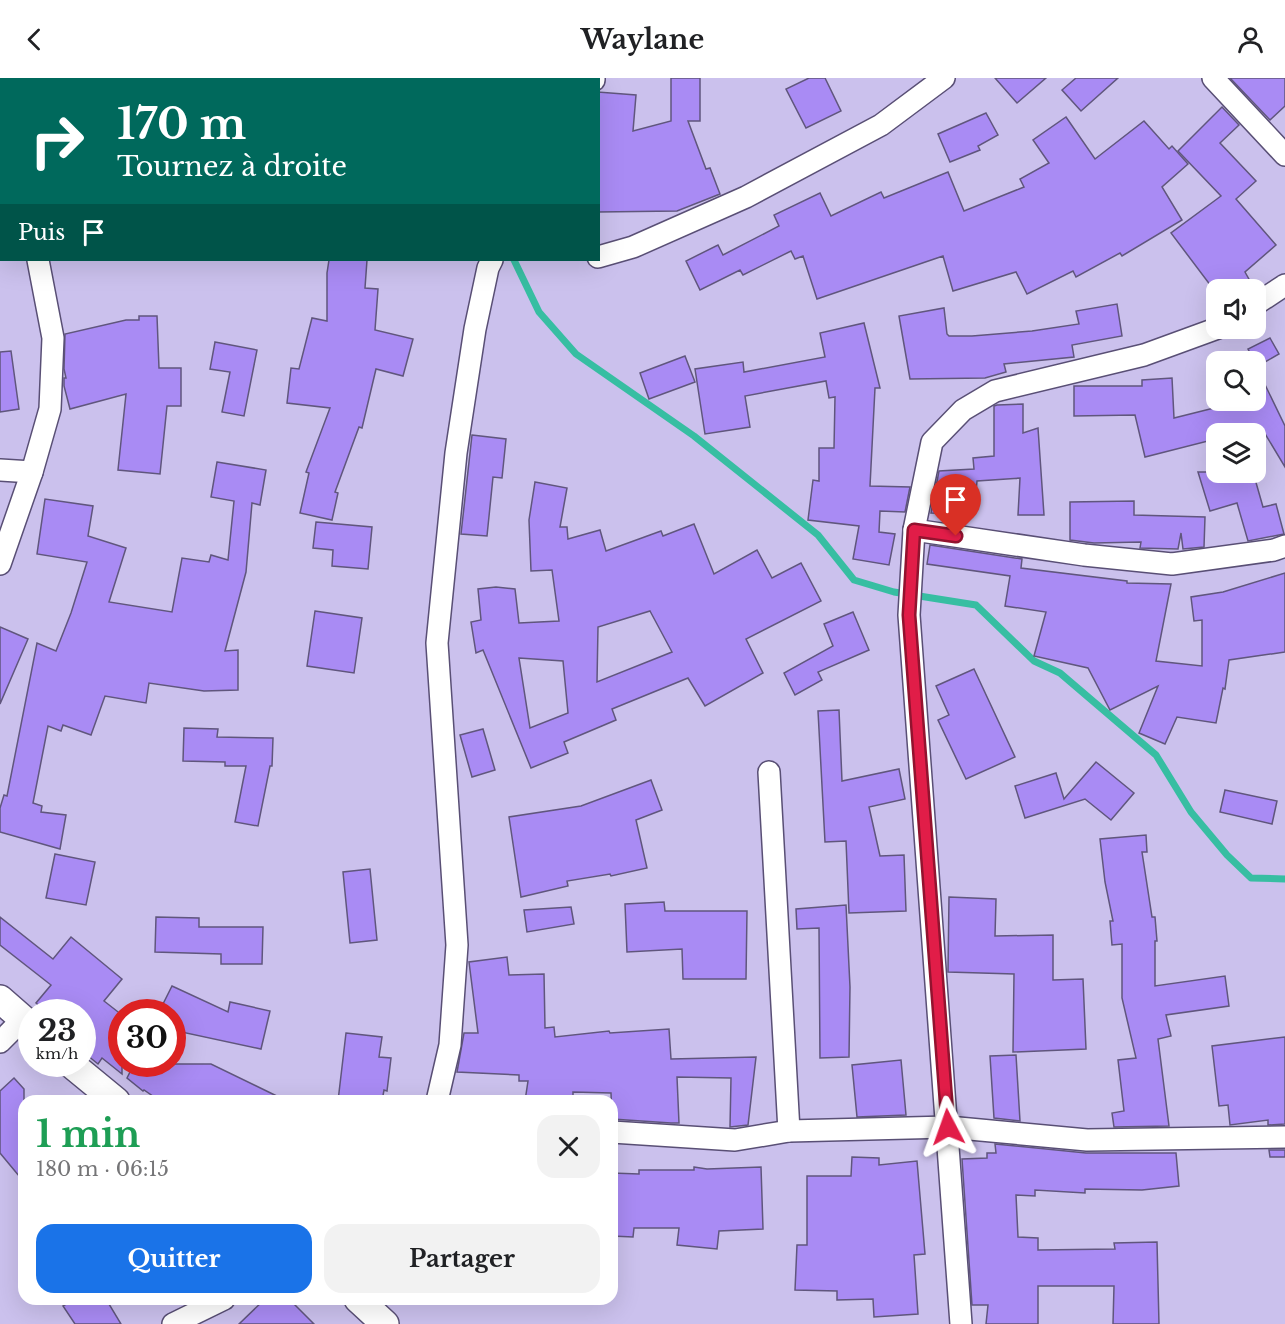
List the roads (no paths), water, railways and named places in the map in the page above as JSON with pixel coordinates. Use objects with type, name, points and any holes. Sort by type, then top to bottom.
[{"type":"street","points":[[600,256],[633,248],[757,191],[881,125],[944,78]]},
{"type":"street","points":[[1213,78],[1285,155]]},
{"type":"street","points":[[0,564],[32,472],[50,410],[53,338],[38,261]]},
{"type":"street","points":[[439,1095],[450,1045],[457,945],[437,643],[456,453],[475,329],[492,261]]},
{"type":"street","points":[[1266,297],[1285,285]]},
{"type":"street","points":[[961,1324],[909,615],[914,530],[932,442],[963,410],[995,391],[1144,355],[1206,332]]},
{"type":"street","points":[[0,470],[32,472]]},
{"type":"street","points":[[914,530],[1084,555],[1172,564],[1274,550],[1285,546]]},
{"type":"street","points":[[769,772],[789,1131]]},
{"type":"street","points":[[0,999],[18,1015]]},
{"type":"street","points":[[0,1042],[18,1029]]},
{"type":"street","points":[[87,1077],[109,1095]]},
{"type":"street","points":[[618,1132],[735,1140],[789,1131],[948,1127],[1087,1140],[1285,1137]]},
{"type":"street","points":[[173,1324],[212,1305]]},
{"type":"street","points":[[364,1305],[385,1324]]},
{"type":"waterway","points":[[514,261],[539,312],[576,354],[694,436],[818,535],[854,580],[894,592],[976,605],[1034,661],[1060,673],[1156,755],[1191,812],[1227,855],[1251,878],[1285,879]]}]
